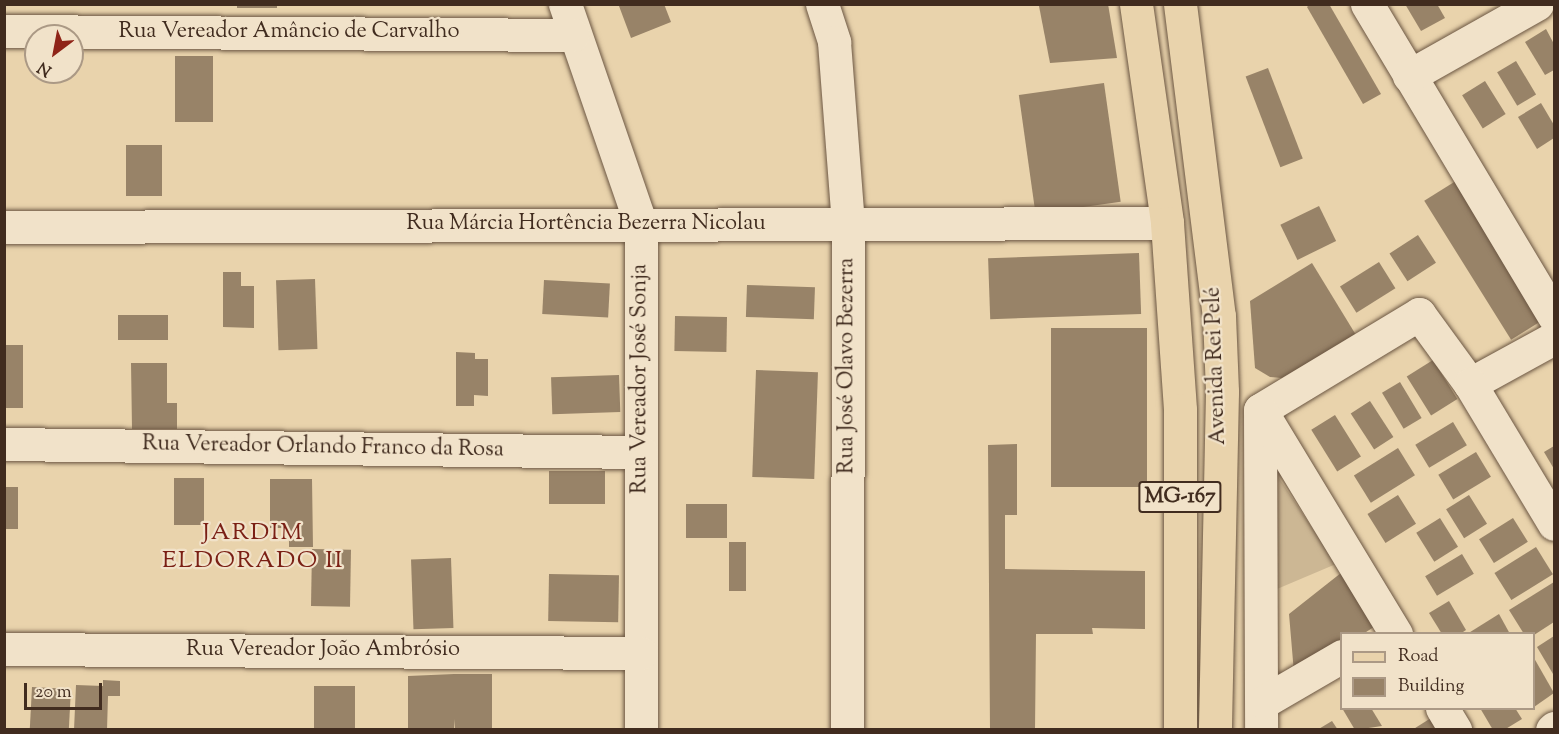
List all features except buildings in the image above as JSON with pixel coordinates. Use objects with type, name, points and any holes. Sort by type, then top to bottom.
[{"type":"main road","name":"Avenida Rei Pelé","points":[[1136,4],[1167,224],[1180,410],[1180,729]]},
{"type":"main road","name":"Avenida Rei Pelé","points":[[1180,4],[1214,267],[1222,392],[1215,729]]},
{"type":"street","name":"Rua José Olavo Bezerra","points":[[822,4],[834,42],[848,224],[847,729]]},
{"type":"street","points":[[1367,4],[1408,76],[1554,316]]},
{"type":"street","points":[[1408,76],[1537,4]]},
{"type":"street","name":"Rua Vereador Amâncio de Carvalho","points":[[4,31],[569,20]]},
{"type":"street","name":"Rua Vereador José Sonja","points":[[569,20],[641,225],[641,729]]},
{"type":"street","name":"Rua Márcia Hortência Bezerra Nicolau","points":[[4,227],[1167,224]]},
{"type":"street","points":[[1260,410],[1419,314],[1470,384],[1554,524]]},
{"type":"street","points":[[1470,384],[1554,338]]},
{"type":"street","points":[[1222,392],[1260,410],[1389,631]]},
{"type":"street","name":"Avenida Rei Pelé","points":[[1260,410],[1262,716]]},
{"type":"street","name":"Rua Vereador Orlando Franco da Rosa","points":[[4,444],[641,452]]},
{"type":"street","name":"Rua Vereador João Ambrósio","points":[[4,649],[641,653]]},
{"type":"street","points":[[1262,716],[1340,657]]},
{"type":"street","points":[[1443,710],[1455,729]]},
{"type":"shaded area","points":[[1277,475],[1336,564],[1277,589]]},
{"type":"district","name":"JARDIM ELDORADO II","points":[[253,548]]}]
